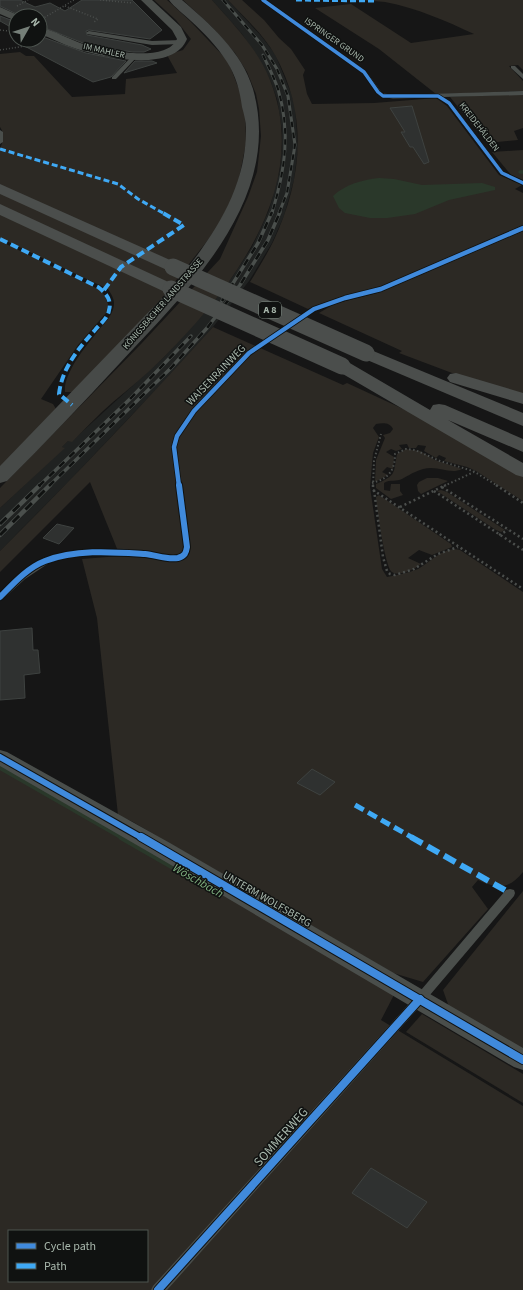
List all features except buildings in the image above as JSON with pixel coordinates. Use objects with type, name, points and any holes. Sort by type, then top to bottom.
[{"type":"highway","name":"A 8","points":[[0,188],[366,353],[523,420]]},
{"type":"highway","name":"A 8","points":[[0,209],[164,286],[523,446]]},
{"type":"highway","points":[[366,353],[471,382],[523,399]]},
{"type":"highway","points":[[342,366],[523,471]]},
{"type":"main road","name":"KÖNIGSBACHER LANDSTRASSE","points":[[0,477],[72,405],[184,283],[220,235],[243,188],[252,145],[251,115],[246,88],[232,60],[220,43],[176,0]]},
{"type":"street","points":[[147,1],[177,30],[182,39],[181,42]]},
{"type":"street","name":"IM MAHLER","points":[[48,34],[67,42],[98,51],[134,57],[163,54],[176,49],[181,42]]},
{"type":"street","name":"UNTERM WOLFSBERG","points":[[0,757],[162,849],[523,1060]]},
{"type":"lane","name":"ISPRINGER GRUND","points":[[263,0],[364,72],[378,92],[383,96],[393,98],[438,96]]},
{"type":"lane","points":[[89,33],[152,43],[181,42]]},
{"type":"lane","points":[[114,78],[134,57]]},
{"type":"lane","points":[[513,67],[523,77]]},
{"type":"lane","name":"KREIDEHÄLDEN","points":[[438,96],[523,93]]},
{"type":"lane","name":"KREIDEHÄLDEN","points":[[438,96],[449,103],[502,173],[523,183]]},
{"type":"lane","points":[[0,132],[0,142]]},
{"type":"lane","points":[[0,597],[28,572],[46,561]]},
{"type":"lane","name":"SOMMERWEG","points":[[158,1290],[420,999],[510,893]]},
{"type":"path","points":[[48,16],[74,0]]},
{"type":"path","points":[[100,0],[128,4],[147,1]]},
{"type":"path","points":[[65,6],[98,19],[89,27],[89,33]]},
{"type":"path","points":[[0,50],[12,48]]},
{"type":"path","points":[[381,434],[382,439],[374,460],[372,483],[387,571],[390,574],[395,575],[414,569],[438,554],[458,547]]},
{"type":"path","points":[[372,483],[378,482],[389,476],[395,468],[395,454],[405,449],[416,449],[434,459],[459,465],[474,472],[523,503]]},
{"type":"path","points":[[400,507],[474,472]]},
{"type":"path","points":[[442,487],[523,539]]},
{"type":"path","points":[[374,490],[523,590]]},
{"type":"path","points":[[434,491],[523,550]]},
{"type":"path","points":[[499,535],[508,530]]},
{"type":"shaded area","points":[[154,0],[167,0],[190,21],[228,61],[245,105],[246,143],[237,189],[215,231],[155,307],[73,392],[65,392],[67,378],[75,362],[110,316],[114,301],[108,289],[0,238],[0,149],[3,132],[0,127],[0,54],[20,52],[26,56],[34,56],[72,97],[125,94],[126,79],[177,73],[167,55],[183,50],[191,39],[176,20]]},
{"type":"shaded area","points":[[183,0],[212,0],[252,47],[265,69],[270,80],[280,119],[281,158],[273,195],[259,232],[239,267],[216,299],[190,330],[157,364],[92,421],[72,442],[68,441],[62,447],[65,448],[0,508],[0,488],[141,344],[220,259],[248,197],[257,172],[261,136],[259,109],[256,94],[247,72],[235,53],[211,26]]},
{"type":"shaded area","points":[[212,0],[228,0],[262,37],[275,54],[291,93],[295,106],[298,148],[294,180],[284,216],[272,243],[249,281],[213,327],[168,377],[74,476],[0,551],[0,508],[64,448],[62,447],[68,441],[72,441],[163,358],[198,320],[232,277],[252,247],[269,210],[280,169],[282,147],[282,130],[277,99],[270,80],[260,61],[242,34]]},
{"type":"shaded area","points":[[228,0],[242,0],[264,20],[279,38],[291,49],[305,70],[303,75],[307,94],[312,104],[374,103],[436,98],[447,106],[499,175],[522,185],[515,189],[523,193],[523,226],[379,288],[340,298],[308,309],[250,282],[273,242],[283,219],[290,196],[298,148],[297,125],[293,101],[286,78],[275,55],[259,33]]},
{"type":"shaded area","points":[[339,0],[523,0],[523,70],[518,65],[509,66],[523,81],[523,91],[436,94],[379,49],[315,8],[351,4],[411,43],[474,34],[431,15],[397,5],[379,1]]},
{"type":"shaded area","points":[[523,94],[523,128],[514,131],[518,140],[487,143],[450,97]]},
{"type":"shaded area","points":[[523,150],[523,180],[511,175],[492,152]]},
{"type":"shaded area","points":[[379,178],[394,179],[422,185],[482,183],[495,187],[495,190],[449,200],[415,214],[387,218],[370,218],[345,213],[339,208],[333,196],[343,188],[354,183]]},
{"type":"shaded area","points":[[523,231],[523,395],[452,373],[399,353],[402,351],[319,313],[334,304],[377,293]]},
{"type":"shaded area","points":[[0,241],[100,290],[105,296],[108,304],[106,313],[78,345],[41,399],[53,404],[56,409],[0,467]]},
{"type":"shaded area","points":[[213,327],[343,385],[347,383],[414,414],[523,476],[523,501],[476,471],[444,461],[446,458],[439,455],[436,458],[424,451],[426,446],[418,445],[416,448],[409,448],[407,444],[399,445],[402,449],[396,451],[391,449],[386,452],[394,457],[393,469],[387,467],[382,472],[388,475],[375,481],[376,460],[385,438],[383,435],[390,433],[393,429],[390,425],[383,423],[376,424],[373,428],[379,437],[373,453],[370,487],[382,569],[387,577],[418,569],[443,552],[454,549],[460,550],[523,592],[523,872],[512,882],[502,886],[491,885],[478,880],[472,887],[488,909],[423,982],[393,973],[133,822],[118,815],[97,618],[82,559],[120,556],[90,482],[0,572],[0,551],[108,440]]},
{"type":"shaded area","points":[[406,449],[420,451],[435,460],[462,469],[451,471],[427,468],[400,480],[386,482],[384,483],[384,490],[390,491],[391,484],[400,484],[400,491],[403,495],[391,499],[376,488],[376,484],[391,476],[394,470],[397,454]]},
{"type":"shaded area","points":[[427,478],[438,478],[448,481],[421,494],[418,491],[417,485],[419,482]]},
{"type":"shaded area","points":[[441,490],[447,492],[505,530],[501,532],[496,530],[437,491]]},
{"type":"shaded area","points":[[379,495],[451,544],[452,547],[432,555],[419,550],[408,558],[421,564],[403,573],[399,574],[392,572],[389,568],[382,537],[376,497]]},
{"type":"shaded area","points":[[0,761],[396,991],[381,1020],[523,1106],[523,1290],[0,1290]]},
{"type":"shaded area","points":[[523,891],[523,1049],[449,1007],[443,990]]},
{"type":"shaded area","points":[[422,1014],[523,1074],[523,1103],[406,1032]]},
{"type":"waterway","name":"Wöschbach","points":[[0,767],[124,838]]},
{"type":"waterway","name":"Wöschbach","points":[[122,837],[190,876]]},
{"type":"railway","points":[[223,0],[262,45],[277,69],[288,96],[295,145],[287,193],[279,213]]},
{"type":"railway","points":[[263,55],[278,89],[282,105],[285,136],[283,166],[277,197],[272,213]]},
{"type":"railway","points":[[222,301],[258,243],[272,212]]},
{"type":"railway","points":[[49,486],[171,368],[207,328],[240,285],[268,240],[280,212]]},
{"type":"railway","points":[[39,486],[131,398],[191,336]]},
{"type":"railway","points":[[0,524],[40,485]]},
{"type":"railway","points":[[0,535],[49,486]]},
{"type":"marked path","points":[[296,0],[375,1],[373,0]]},
{"type":"marked path","points":[[0,149],[118,184],[138,199],[184,225],[121,267],[104,290]]},
{"type":"marked path","points":[[0,239],[98,287],[109,299],[110,307],[108,315],[77,352],[70,362],[60,383],[59,394],[72,405]]},
{"type":"marked path","points":[[355,805],[510,893]]},
{"type":"cycle path","points":[[263,0],[364,72],[378,92],[383,96],[438,96],[449,103],[502,173],[523,183]]},
{"type":"cycle path","name":"WAISENRAINWEG","points":[[0,597],[22,576],[33,568],[39,564],[58,557],[83,553],[109,552],[147,554],[173,558],[183,556],[186,553],[187,547],[174,447],[177,436],[194,411],[249,353],[314,309],[345,298],[381,289],[523,228]]},
{"type":"cycle path","points":[[0,757],[162,849],[523,1060]]},
{"type":"cycle path","points":[[158,1290],[420,999]]}]
